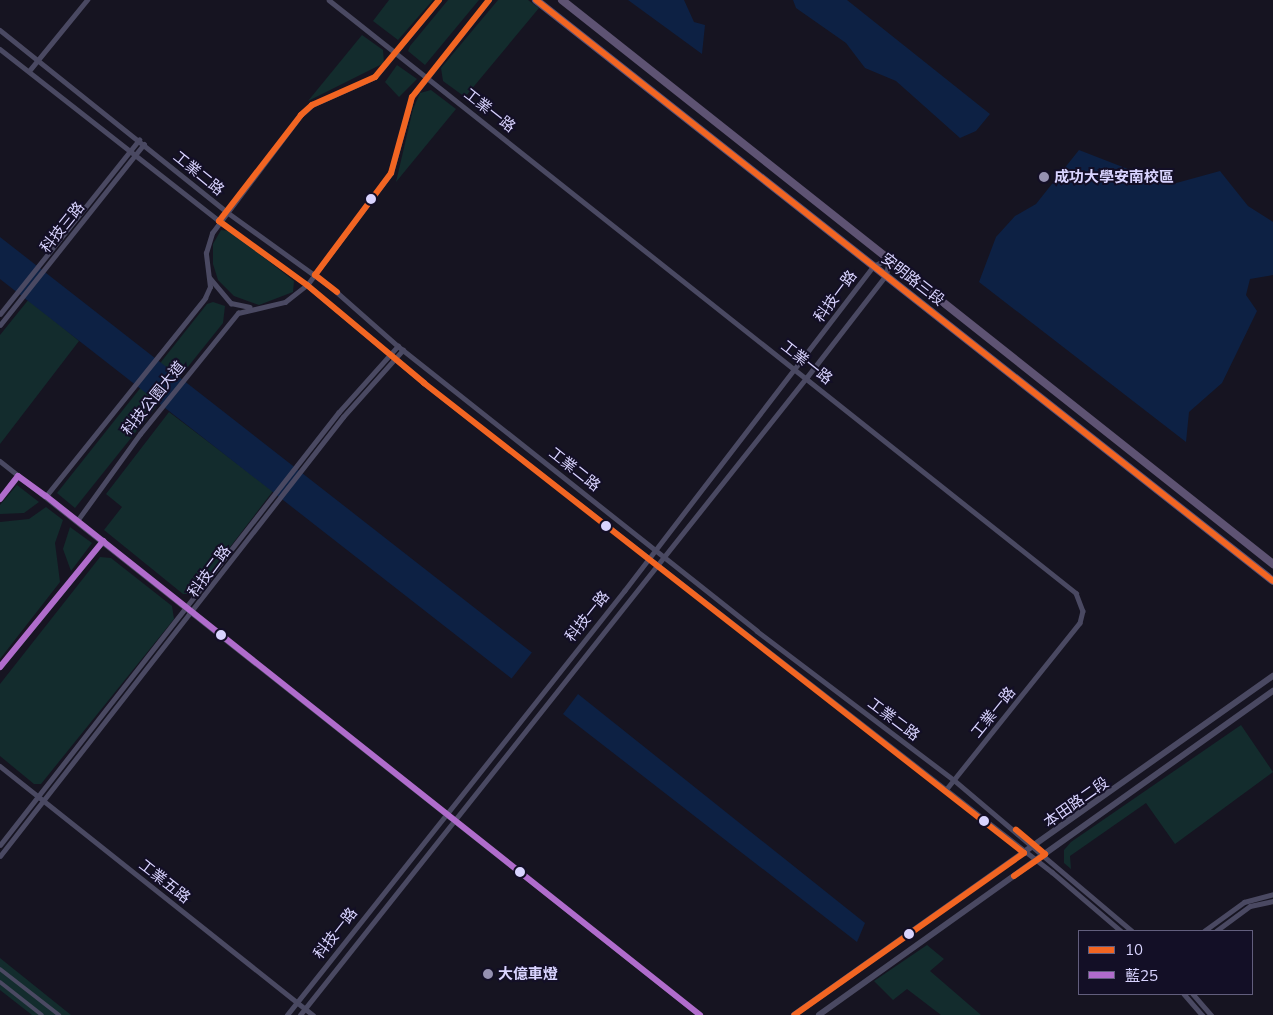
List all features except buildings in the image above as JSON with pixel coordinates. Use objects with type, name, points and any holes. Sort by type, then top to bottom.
[{"type":"main road","name":"安明路三段","points":[[536,0],[1273,581]]},
{"type":"main road","name":"安明路三段","points":[[562,0],[1273,564]]},
{"type":"street","points":[[29,71],[87,0]]},
{"type":"street","name":"工業一路","points":[[329,0],[429,77],[1067,584],[1083,611],[1080,624],[946,790]]},
{"type":"street","name":"科技公園大道","points":[[46,496],[205,298],[209,277],[208,243],[219,221],[306,110],[376,77],[397,54],[439,0]]},
{"type":"street","name":"科技公園大道","points":[[77,521],[140,434],[238,313],[285,302],[315,275],[391,173],[408,104],[489,0]]},
{"type":"street","name":"工業二路","points":[[0,30],[227,212],[315,275],[403,350],[954,780],[1046,854],[1131,930]]},
{"type":"street","name":"工業二路","points":[[0,48],[137,154],[219,221],[307,284],[394,359],[946,790],[1120,930]]},
{"type":"street","name":"科技三路","points":[[0,314],[139,140]]},
{"type":"street","name":"科技三路","points":[[0,325],[144,144]]},
{"type":"street","name":"科技一路","points":[[287,1015],[444,814],[648,559],[796,369],[873,266],[889,259]]},
{"type":"street","name":"科技一路","points":[[300,1015],[666,556],[886,275],[889,259]]},
{"type":"street","name":"科技公園大道","points":[[209,277],[231,303],[261,308]]},
{"type":"street","name":"科技二路","points":[[0,845],[188,608],[338,413],[398,346]]},
{"type":"street","name":"科技二路","points":[[0,856],[194,612],[343,417],[403,350]]},
{"type":"street","points":[[0,461],[194,612],[444,814],[700,1015]]},
{"type":"street","points":[[0,499],[18,476]]},
{"type":"street","points":[[0,667],[103,541]]},
{"type":"street","name":"本田路二段","points":[[794,1015],[1273,676]]},
{"type":"street","name":"本田路二段","points":[[819,1015],[1273,691]]},
{"type":"street","name":"工業五路","points":[[0,766],[313,1015]]},
{"type":"street","points":[[1205,930],[1253,898],[1273,894]]},
{"type":"street","points":[[1217,930],[1250,906],[1273,901]]},
{"type":"street","points":[[1226,916],[1230,921]]},
{"type":"street","points":[[1114,925],[1120,920]]},
{"type":"street","points":[[0,970],[59,1015]]},
{"type":"street","points":[[0,982],[42,1015]]},
{"type":"street","points":[[1185,995],[1202,1015]]},
{"type":"street","points":[[1194,995],[1211,1015]]},
{"type":"green space","points":[[389,0],[433,0],[398,40],[373,21]]},
{"type":"green space","points":[[448,0],[479,0],[425,65],[408,51],[410,46]]},
{"type":"green space","points":[[498,0],[528,0],[539,8],[465,97],[443,81],[441,68]]},
{"type":"green space","points":[[362,35],[383,50],[384,63],[308,101]]},
{"type":"green space","points":[[397,65],[417,79],[399,97],[385,82]]},
{"type":"green space","points":[[431,90],[456,109],[396,182],[413,109],[420,93]]},
{"type":"green space","points":[[221,230],[230,231],[294,281],[293,292],[259,305],[234,296],[218,280],[213,264],[213,244]]},
{"type":"green space","points":[[29,299],[79,341],[0,444],[0,335]]},
{"type":"green space","points":[[213,302],[225,306],[223,323],[75,508],[57,493],[207,304]]},
{"type":"green space","points":[[169,412],[273,491],[194,594],[183,594],[104,530],[122,507],[106,494]]},
{"type":"green space","points":[[17,485],[39,502],[24,513],[0,514],[0,505]]},
{"type":"green space","points":[[46,507],[63,520],[55,543],[60,582],[0,659],[0,522],[29,519]]},
{"type":"green space","points":[[70,527],[92,543],[71,571],[63,549]]},
{"type":"green space","points":[[100,557],[111,558],[172,606],[174,619],[41,784],[34,784],[0,756],[0,684]]},
{"type":"green space","points":[[1241,725],[1273,772],[1175,844],[1146,803],[1070,856],[1071,869],[1064,863],[1064,850],[1071,842]]},
{"type":"green space","points":[[927,945],[944,959],[930,971],[981,1015],[941,1015],[907,989],[893,1000],[874,981]]},
{"type":"green space","points":[[0,958],[71,1015],[32,1015],[0,990]]},
{"type":"water","points":[[628,0],[684,0],[694,22],[705,25],[702,54]]},
{"type":"water","points":[[793,0],[847,0],[990,114],[976,131],[960,138],[896,81],[865,68],[846,43],[796,8]]},
{"type":"water","points":[[1079,150],[1169,185],[1220,171],[1248,206],[1273,222],[1273,275],[1250,279],[1246,295],[1257,311],[1222,383],[1189,412],[1186,442],[979,282],[996,237],[1015,216],[1036,204]]},
{"type":"water","points":[[0,237],[532,653],[512,679],[0,279]]},
{"type":"water","points":[[578,694],[865,923],[857,942],[563,714]]},
{"type":"transit line","name":"10","points":[[439,0],[375,77],[312,105],[301,115],[219,221],[307,285],[424,383],[1024,853],[794,1015]]},
{"type":"transit line","name":"10","points":[[337,292],[315,275],[391,173],[412,97],[489,0]]},
{"type":"transit line","name":"10","points":[[536,0],[1273,581]]},
{"type":"transit line","name":"藍25","points":[[0,499],[18,476],[46,496],[700,1015]]},
{"type":"transit line","name":"藍25","points":[[0,667],[103,541]]},
{"type":"transit line","name":"10","points":[[1014,876],[1045,854],[1016,830]]},
{"type":"place","name":"成功大學安南校區","points":[[1044,177]]},
{"type":"place","name":"大億車燈","points":[[488,974]]}]
